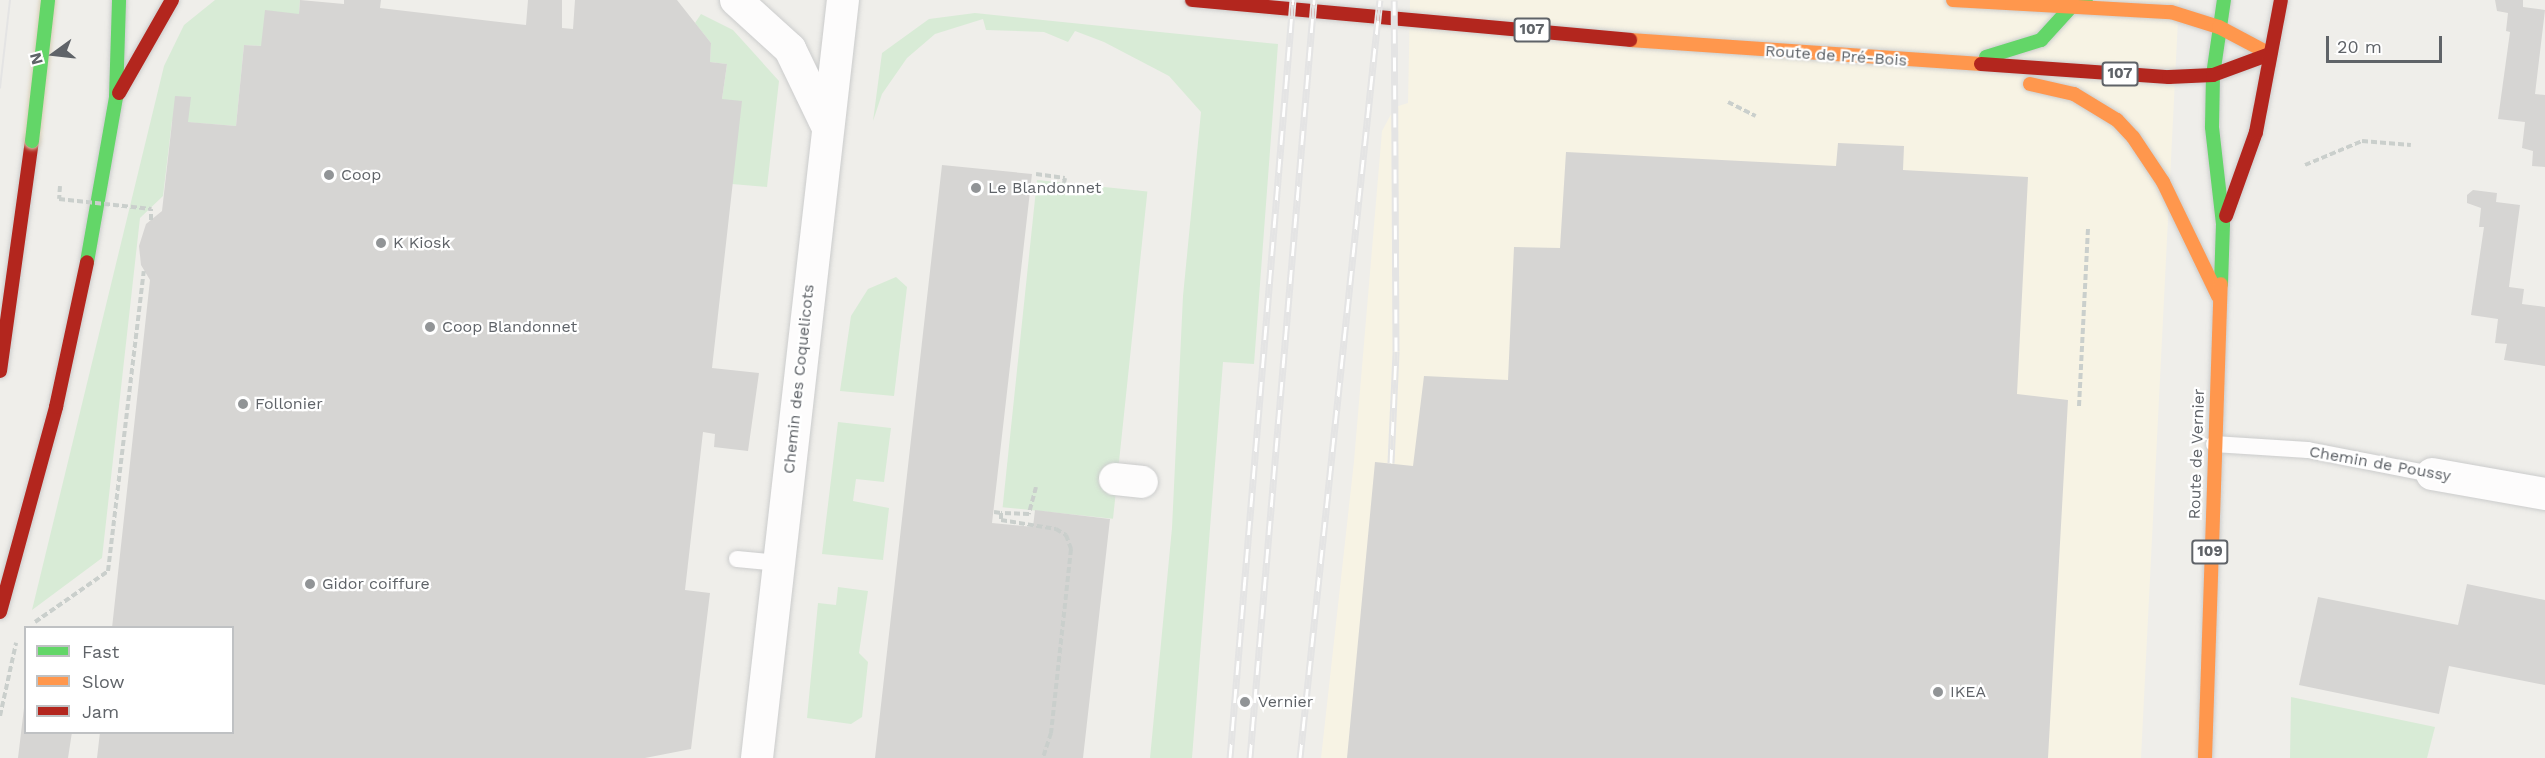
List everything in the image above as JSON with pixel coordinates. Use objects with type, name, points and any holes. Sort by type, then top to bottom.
[{"type":"main road","points":[[0,371],[32,141],[48,0]]},
{"type":"main road","points":[[0,612],[73,337],[116,97],[119,0]]},
{"type":"main road","points":[[116,97],[172,0]]},
{"type":"main road","name":"Route de Pré-Bois","points":[[1192,0],[1949,65],[2212,75],[2270,54]]},
{"type":"main road","points":[[1953,0],[2071,3],[2171,12],[2219,27],[2270,54]]},
{"type":"main road","points":[[1949,65],[2017,51],[2041,40],[2071,3],[2088,0]]},
{"type":"main road","name":"Route de Vernier","points":[[2205,758],[2223,224],[2212,127],[2212,75],[2224,0]]},
{"type":"main road","name":"Route de Vernier","points":[[2223,224],[2256,132],[2281,0]]},
{"type":"main road","points":[[1949,65],[2074,94],[2117,120],[2163,182],[2219,299]]},
{"type":"street","points":[[736,0],[790,49],[828,128]]},
{"type":"street","name":"Chemin des Coquelicots","points":[[757,758],[843,0]]},
{"type":"street","name":"Chemin de Poussy","points":[[2432,474],[2545,494]]},
{"type":"lane","name":"Chemin de Poussy","points":[[2214,444],[2308,450],[2432,474]]},
{"type":"lane","points":[[737,559],[779,563]]},
{"type":"path","points":[[1728,102],[1756,116]]},
{"type":"path","points":[[2305,165],[2362,141],[2411,145]]},
{"type":"path","points":[[1036,174],[1065,178],[1064,183]]},
{"type":"path","points":[[60,186],[59,199],[151,208],[151,220]]},
{"type":"path","points":[[2079,406],[2088,228]]},
{"type":"path","points":[[28,626],[108,571],[144,271]]},
{"type":"path","points":[[994,512],[1029,514],[1036,487]]},
{"type":"path","points":[[1002,513],[1001,519],[1056,529],[1066,535],[1071,549],[1051,733],[1043,758]]},
{"type":"path","points":[[0,716],[19,634]]},
{"type":"shaded area","points":[[1410,0],[2179,0],[2141,758],[1321,758],[1354,461],[1382,131],[1395,107],[1408,103]]},
{"type":"green space","points":[[215,0],[300,0],[299,14],[261,46],[244,45],[236,126],[172,121],[163,196],[140,218],[102,558],[32,610],[164,66],[184,25]]},
{"type":"green space","points":[[975,13],[1278,44],[1254,364],[1223,362],[1192,758],[1150,758],[1172,528],[1183,296],[1201,112],[1169,76],[1104,42],[1075,31],[1068,42],[1044,32],[986,30],[983,19],[935,34],[907,58],[882,94],[873,121],[882,53],[929,19]]},
{"type":"green space","points":[[701,14],[733,30],[779,81],[767,187],[732,184],[722,99],[727,64],[710,62],[711,43],[695,23]]},
{"type":"green space","points":[[1037,180],[1147,192],[1113,519],[1003,507]]},
{"type":"green space","points":[[896,277],[907,287],[894,396],[840,391],[851,316],[868,289]]},
{"type":"green space","points":[[838,422],[891,428],[884,482],[856,479],[853,501],[889,508],[883,560],[822,554]]},
{"type":"green space","points":[[838,587],[868,591],[859,653],[868,662],[862,717],[851,724],[807,718],[818,603],[836,605]]},
{"type":"green space","points":[[2291,697],[2435,727],[2427,758],[2290,758]]},
{"type":"building","name":"Coop Blandonnet","points":[[300,0],[344,4],[344,0],[381,0],[380,8],[526,25],[528,0],[562,0],[562,28],[573,29],[575,0],[677,0],[711,43],[710,62],[727,64],[722,99],[742,101],[712,368],[759,373],[748,451],[714,447],[715,434],[703,432],[685,590],[710,593],[691,749],[645,758],[97,758],[100,734],[234,734],[234,626],[112,626],[150,280],[141,265],[139,246],[146,224],[162,211],[175,96],[191,97],[188,122],[236,126],[244,45],[261,46],[265,10],[299,14]]},
{"type":"building","points":[[2495,0],[2523,0],[2523,7],[2545,10],[2535,94],[2545,95],[2545,167],[2532,166],[2533,151],[2522,148],[2525,122],[2498,119],[2510,32],[2506,31],[2508,13],[2497,11]]},
{"type":"building","name":"IKEA","points":[[1838,143],[1904,146],[1903,170],[2028,177],[2017,394],[2068,400],[2048,758],[1347,758],[1375,462],[1413,466],[1424,376],[1508,380],[1514,247],[1560,248],[1566,152],[1836,166]]},
{"type":"building","points":[[942,165],[1032,174],[992,523],[1033,527],[1035,510],[1110,519],[1083,758],[875,758]]},
{"type":"building","points":[[2473,190],[2497,193],[2496,202],[2520,205],[2509,287],[2524,289],[2522,304],[2545,307],[2545,366],[2504,360],[2507,344],[2495,343],[2498,319],[2471,315],[2484,227],[2479,227],[2481,208],[2467,203],[2467,195]]},
{"type":"building","points":[[2467,584],[2545,600],[2545,685],[2449,666],[2439,714],[2299,685],[2318,597],[2458,625]]},
{"type":"building","points":[[24,708],[24,734],[72,734],[68,758],[18,758]]},
{"type":"tram line","points":[[0,88],[10,0]]},
{"type":"railway","points":[[1230,758],[1293,0]]},
{"type":"railway","points":[[1250,758],[1314,0]]},
{"type":"railway","points":[[1300,758],[1380,0]]},
{"type":"railway","points":[[1391,463],[1396,351],[1394,0]]},
{"type":"traffic: fast","points":[[32,141],[48,0]]},
{"type":"traffic: fast","points":[[87,262],[116,97],[119,0]]},
{"type":"traffic: fast","points":[[2221,284],[2223,224],[2212,127],[2213,75],[2224,0]]},
{"type":"traffic: fast","points":[[1986,57],[2041,40],[2071,7],[2086,1]]},
{"type":"traffic: slow","points":[[1953,0],[2171,12],[2219,27],[2270,54]]},
{"type":"traffic: slow","points":[[1630,40],[1981,64]]},
{"type":"traffic: slow","points":[[2030,84],[2074,94],[2117,120],[2133,137],[2163,182],[2218,296]]},
{"type":"traffic: slow","points":[[2205,758],[2221,284]]},
{"type":"traffic: jam","points":[[119,93],[172,0]]},
{"type":"traffic: jam","points":[[1192,0],[1630,40]]},
{"type":"traffic: jam","points":[[2226,216],[2256,132],[2281,0]]},
{"type":"traffic: jam","points":[[1981,64],[2169,77],[2213,75],[2270,54]]},
{"type":"traffic: jam","points":[[0,371],[32,141]]},
{"type":"traffic: jam","points":[[0,612],[56,407],[87,262]]},
{"type":"place","name":"Coop","points":[[329,175]]},
{"type":"place","name":"Le Blandonnet","points":[[976,188]]},
{"type":"place","name":"K Kiosk","points":[[381,243]]},
{"type":"place","name":"Coop Blandonnet","points":[[430,327]]},
{"type":"place","name":"Follonier","points":[[243,404]]},
{"type":"place","name":"Gidor coiffure","points":[[310,584]]},
{"type":"place","name":"IKEA","points":[[1938,692]]},
{"type":"place","name":"Vernier","points":[[1245,702]]}]
